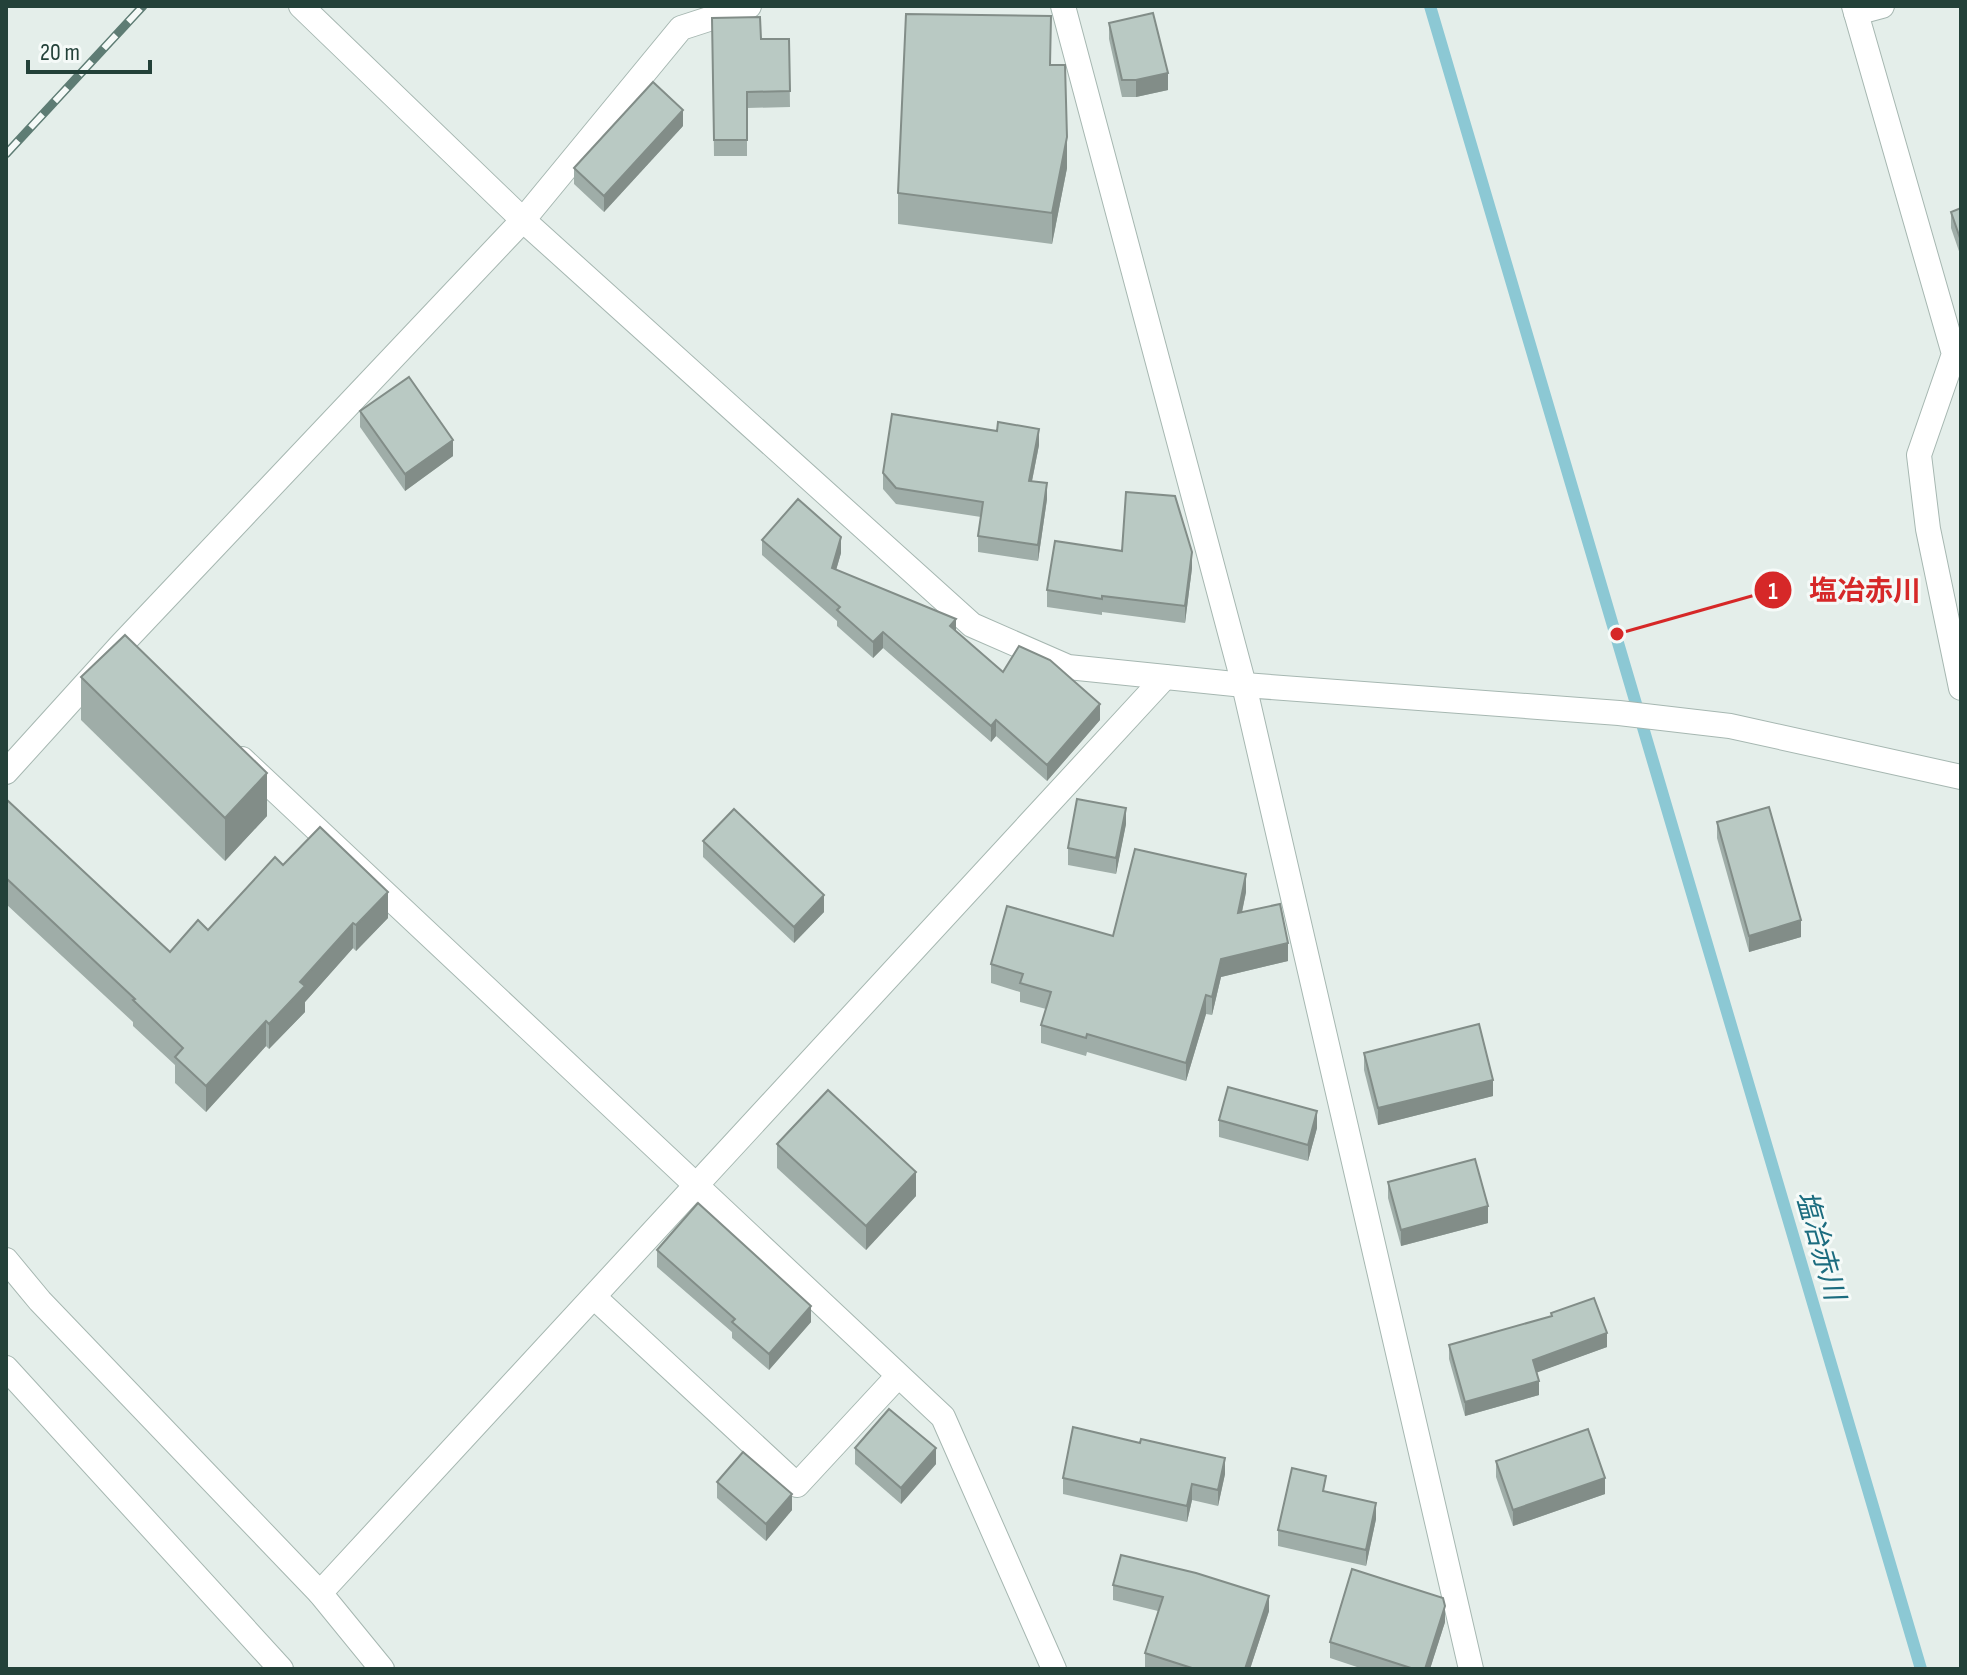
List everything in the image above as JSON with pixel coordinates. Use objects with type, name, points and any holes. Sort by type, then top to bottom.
[{"type":"street","points":[[301,6],[523,220],[972,625],[1068,667],[1244,685],[1619,713],[1730,726],[1961,777]]},
{"type":"street","points":[[6,772],[127,651],[523,220],[682,17],[749,6]]},
{"type":"street","points":[[1063,6],[1244,685],[1471,1669]]},
{"type":"street","points":[[1882,6],[1855,9],[1954,354],[1919,455],[1928,529],[1961,688]]},
{"type":"street","points":[[320,1593],[1165,677]]},
{"type":"street","points":[[225,743],[943,1417],[1054,1669]]},
{"type":"street","points":[[6,1260],[40,1301],[320,1593],[382,1669]]},
{"type":"street","points":[[594,1297],[797,1485],[898,1376]]},
{"type":"street","points":[[6,1368],[281,1669]]},
{"type":"building","points":[[1153,13],[1168,73],[1122,80],[1109,23]]},
{"type":"building","points":[[906,14],[1051,16],[1050,65],[1065,65],[1067,137],[1052,213],[898,193]]},
{"type":"building","points":[[760,17],[761,39],[789,39],[790,91],[747,92],[747,140],[714,140],[712,18]]},
{"type":"building","points":[[653,82],[683,110],[604,196],[574,168]]},
{"type":"building","points":[[1961,208],[1961,241],[1951,212]]},
{"type":"building","points":[[409,377],[453,440],[405,474],[360,411]]},
{"type":"building","points":[[892,414],[997,431],[998,422],[1039,429],[1029,481],[1047,483],[1038,545],[978,536],[983,502],[896,488],[883,473]]},
{"type":"building","points":[[1126,492],[1175,496],[1192,552],[1185,606],[1102,596],[1102,599],[1047,590],[1055,541],[1122,551]]},
{"type":"building","points":[[798,499],[841,537],[832,568],[956,619],[950,626],[1003,672],[1019,646],[1050,660],[1100,704],[1047,765],[996,720],[991,726],[883,632],[873,642],[837,610],[840,607],[762,540]]},
{"type":"building","points":[[125,635],[267,773],[225,818],[81,677]]},
{"type":"building","points":[[6,799],[170,952],[198,920],[208,930],[275,857],[283,865],[320,827],[388,892],[356,925],[353,923],[300,982],[305,986],[269,1024],[266,1021],[206,1086],[175,1057],[183,1048],[6,878]]},
{"type":"building","points":[[1077,799],[1126,808],[1116,858],[1068,848]]},
{"type":"building","points":[[1769,807],[1801,920],[1749,936],[1717,822]]},
{"type":"building","points":[[734,809],[824,895],[794,927],[703,841]]},
{"type":"building","points":[[1135,849],[1246,874],[1238,913],[1280,904],[1288,943],[1221,959],[1212,997],[1206,995],[1186,1063],[1087,1034],[1086,1038],[1041,1025],[1051,992],[1020,983],[1023,974],[991,964],[1007,906],[1113,936]]},
{"type":"building","points":[[1479,1024],[1493,1080],[1378,1108],[1364,1053]]},
{"type":"building","points":[[1228,1087],[1317,1111],[1308,1145],[1219,1120]]},
{"type":"building","points":[[828,1090],[916,1172],[866,1226],[777,1144]]},
{"type":"building","points":[[1475,1159],[1488,1206],[1401,1230],[1388,1182]]},
{"type":"building","points":[[698,1203],[811,1306],[769,1354],[732,1322],[735,1319],[657,1250]]},
{"type":"building","points":[[1594,1298],[1607,1333],[1533,1360],[1539,1381],[1465,1402],[1449,1345],[1552,1316],[1551,1313]]},
{"type":"building","points":[[889,1409],[936,1448],[901,1488],[855,1448]]},
{"type":"building","points":[[1073,1427],[1225,1458],[1218,1490],[1192,1484],[1187,1506],[1063,1478]]},
{"type":"building","points":[[1588,1429],[1605,1478],[1513,1510],[1496,1461]]},
{"type":"building","points":[[743,1452],[792,1494],[766,1524],[717,1482]]},
{"type":"building","points":[[1292,1468],[1326,1476],[1323,1491],[1376,1503],[1366,1550],[1278,1530]]},
{"type":"building","points":[[1121,1555],[1196,1573],[1269,1596],[1245,1669],[1195,1669],[1145,1653],[1163,1597],[1113,1585]]},
{"type":"building","points":[[1352,1569],[1443,1598],[1445,1606],[1425,1669],[1414,1669],[1330,1642]]},
{"type":"waterway","name":"塩冶赤川","points":[[1430,6],[1921,1669]]},
{"type":"railway","points":[[6,154],[143,6]]},
{"type":"place","name":"塩冶赤川","points":[[1617,634]]}]
